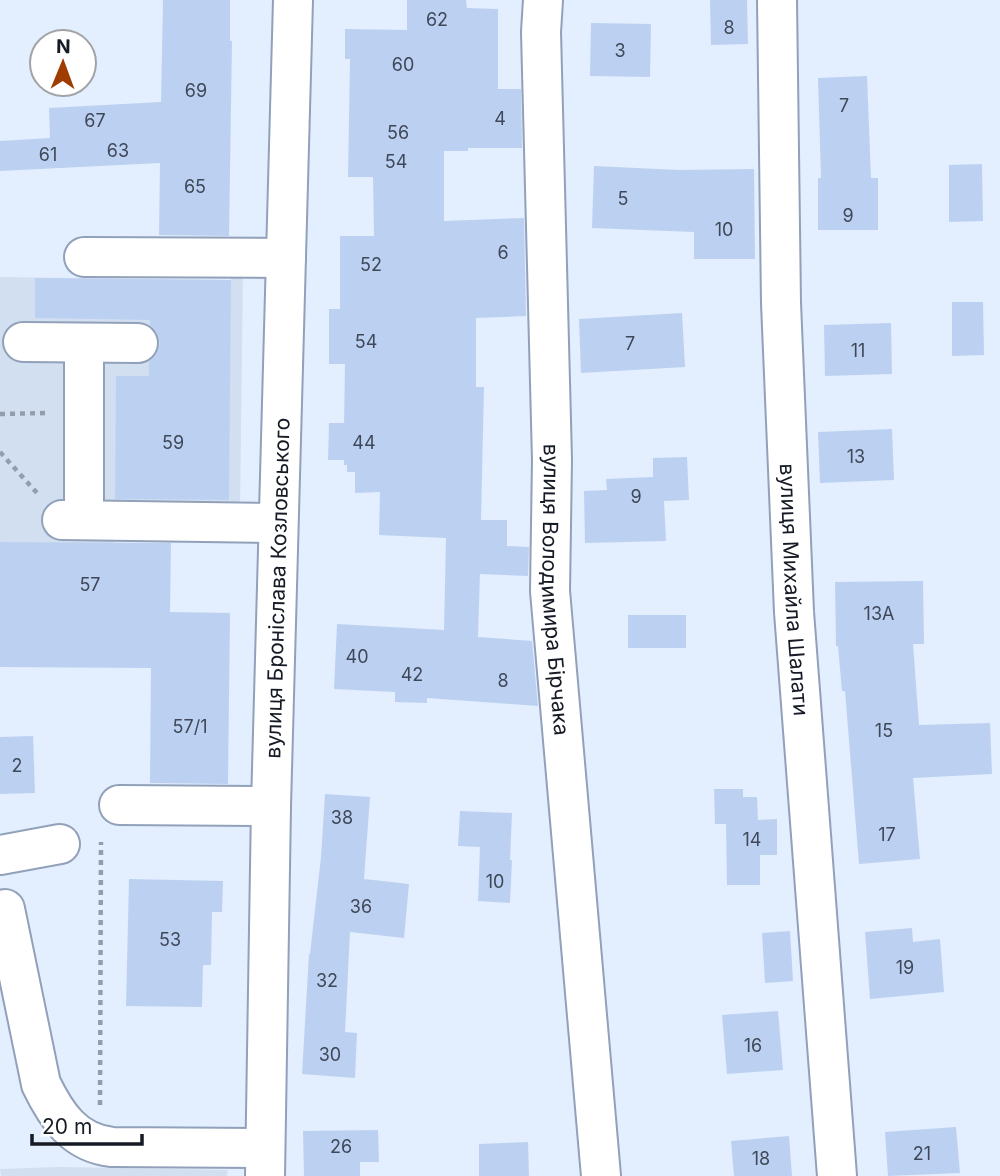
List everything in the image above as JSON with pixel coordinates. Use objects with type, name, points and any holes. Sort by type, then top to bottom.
[{"type":"street","name":"вулиця Броніслава Козловського","points":[[265,1162],[271,806],[293,0]]},
{"type":"street","name":"вулиця Володимира Бірчака","points":[[543,0],[541,32],[552,460],[551,591],[601,1176]]},
{"type":"street","name":"вулиця Михайла Шалати","points":[[778,0],[781,303],[793,598],[837,1176]]},
{"type":"street","points":[[84,257],[286,258]]},
{"type":"street","points":[[23,342],[138,343]]},
{"type":"street","points":[[85,343],[84,413],[73,520],[278,523]]},
{"type":"street","points":[[119,805],[271,806]]},
{"type":"street","points":[[0,855],[60,844]]},
{"type":"street","points":[[5,909],[41,1084],[61,1120],[83,1138],[100,1146],[265,1162]]},
{"type":"path","points":[[0,414],[84,413]]},
{"type":"path","points":[[0,452],[73,520]]},
{"type":"path","points":[[100,1146],[101,842]]},
{"type":"shaded area","points":[[243,268],[240,509],[115,508],[114,544],[0,542],[0,277],[231,280],[232,269]]},
{"type":"shaded area","points":[[58,1167],[228,1170],[227,1176],[1,1176],[0,1169]]},
{"type":"building","points":[[163,0],[230,0],[232,41],[229,236],[159,235],[160,163],[0,171],[0,141],[50,138],[49,108],[161,102]]},
{"type":"building","points":[[407,0],[466,0],[467,8],[498,9],[498,89],[521,89],[522,148],[444,151],[444,221],[524,218],[526,316],[476,318],[476,387],[484,387],[481,520],[507,520],[507,546],[529,547],[528,576],[480,574],[478,637],[532,641],[538,706],[427,698],[427,703],[395,702],[395,692],[334,689],[337,624],[444,630],[446,538],[379,535],[380,492],[355,493],[355,472],[347,472],[344,460],[328,460],[329,423],[344,423],[345,364],[329,364],[329,309],[340,309],[340,236],[374,236],[373,177],[348,177],[350,59],[345,59],[345,29],[407,30]]},
{"type":"building","points":[[710,0],[747,0],[748,44],[711,45]]},
{"type":"building","points":[[591,23],[651,24],[650,77],[590,76]]},
{"type":"building","points":[[867,76],[871,178],[878,178],[878,230],[818,230],[818,178],[821,178],[818,78]]},
{"type":"building","points":[[982,164],[983,221],[949,222],[949,165]]},
{"type":"building","points":[[594,166],[679,170],[754,169],[755,259],[694,259],[694,232],[592,228]]},
{"type":"building","points":[[35,278],[231,280],[229,500],[115,499],[116,376],[149,376],[149,362],[156,355],[160,344],[157,333],[150,325],[150,320],[35,318]]},
{"type":"building","points":[[952,302],[983,302],[984,355],[952,356]]},
{"type":"building","points":[[682,313],[685,367],[581,373],[579,319]]},
{"type":"building","points":[[891,323],[892,374],[825,376],[824,325]]},
{"type":"building","points":[[892,429],[894,480],[820,483],[818,432]]},
{"type":"building","points":[[687,457],[689,500],[664,501],[666,541],[585,543],[584,491],[607,490],[606,479],[653,477],[653,458]]},
{"type":"building","points":[[0,542],[171,543],[170,612],[230,613],[228,784],[150,783],[151,668],[0,667]]},
{"type":"building","points":[[923,581],[924,644],[913,644],[919,725],[990,723],[992,774],[913,778],[920,859],[859,864],[845,691],[842,691],[836,646],[835,582]]},
{"type":"building","points":[[628,615],[686,615],[686,648],[628,648]]},
{"type":"building","points":[[33,736],[35,793],[0,794],[0,737]]},
{"type":"building","points":[[714,789],[743,789],[743,797],[757,797],[758,820],[777,819],[777,855],[760,855],[760,885],[727,885],[726,824],[715,824]]},
{"type":"building","points":[[325,794],[370,797],[364,879],[409,884],[404,938],[350,932],[345,1032],[357,1033],[355,1078],[302,1074],[309,954],[321,857]]},
{"type":"building","points":[[460,811],[512,813],[510,903],[478,901],[480,847],[458,846]]},
{"type":"building","points":[[129,879],[223,881],[222,912],[212,912],[211,965],[203,965],[202,1007],[126,1006]]},
{"type":"building","points":[[912,928],[913,942],[940,939],[944,992],[870,999],[865,932]]},
{"type":"building","points":[[790,931],[793,981],[765,983],[762,933]]},
{"type":"building","points":[[778,1011],[783,1070],[727,1074],[722,1015]]},
{"type":"building","points":[[956,1127],[960,1173],[888,1176],[885,1132]]},
{"type":"building","points":[[378,1130],[379,1162],[360,1162],[360,1176],[304,1176],[303,1131]]},
{"type":"building","points":[[789,1136],[792,1176],[734,1176],[731,1141]]},
{"type":"building","points":[[528,1142],[529,1176],[479,1176],[479,1144]]}]
